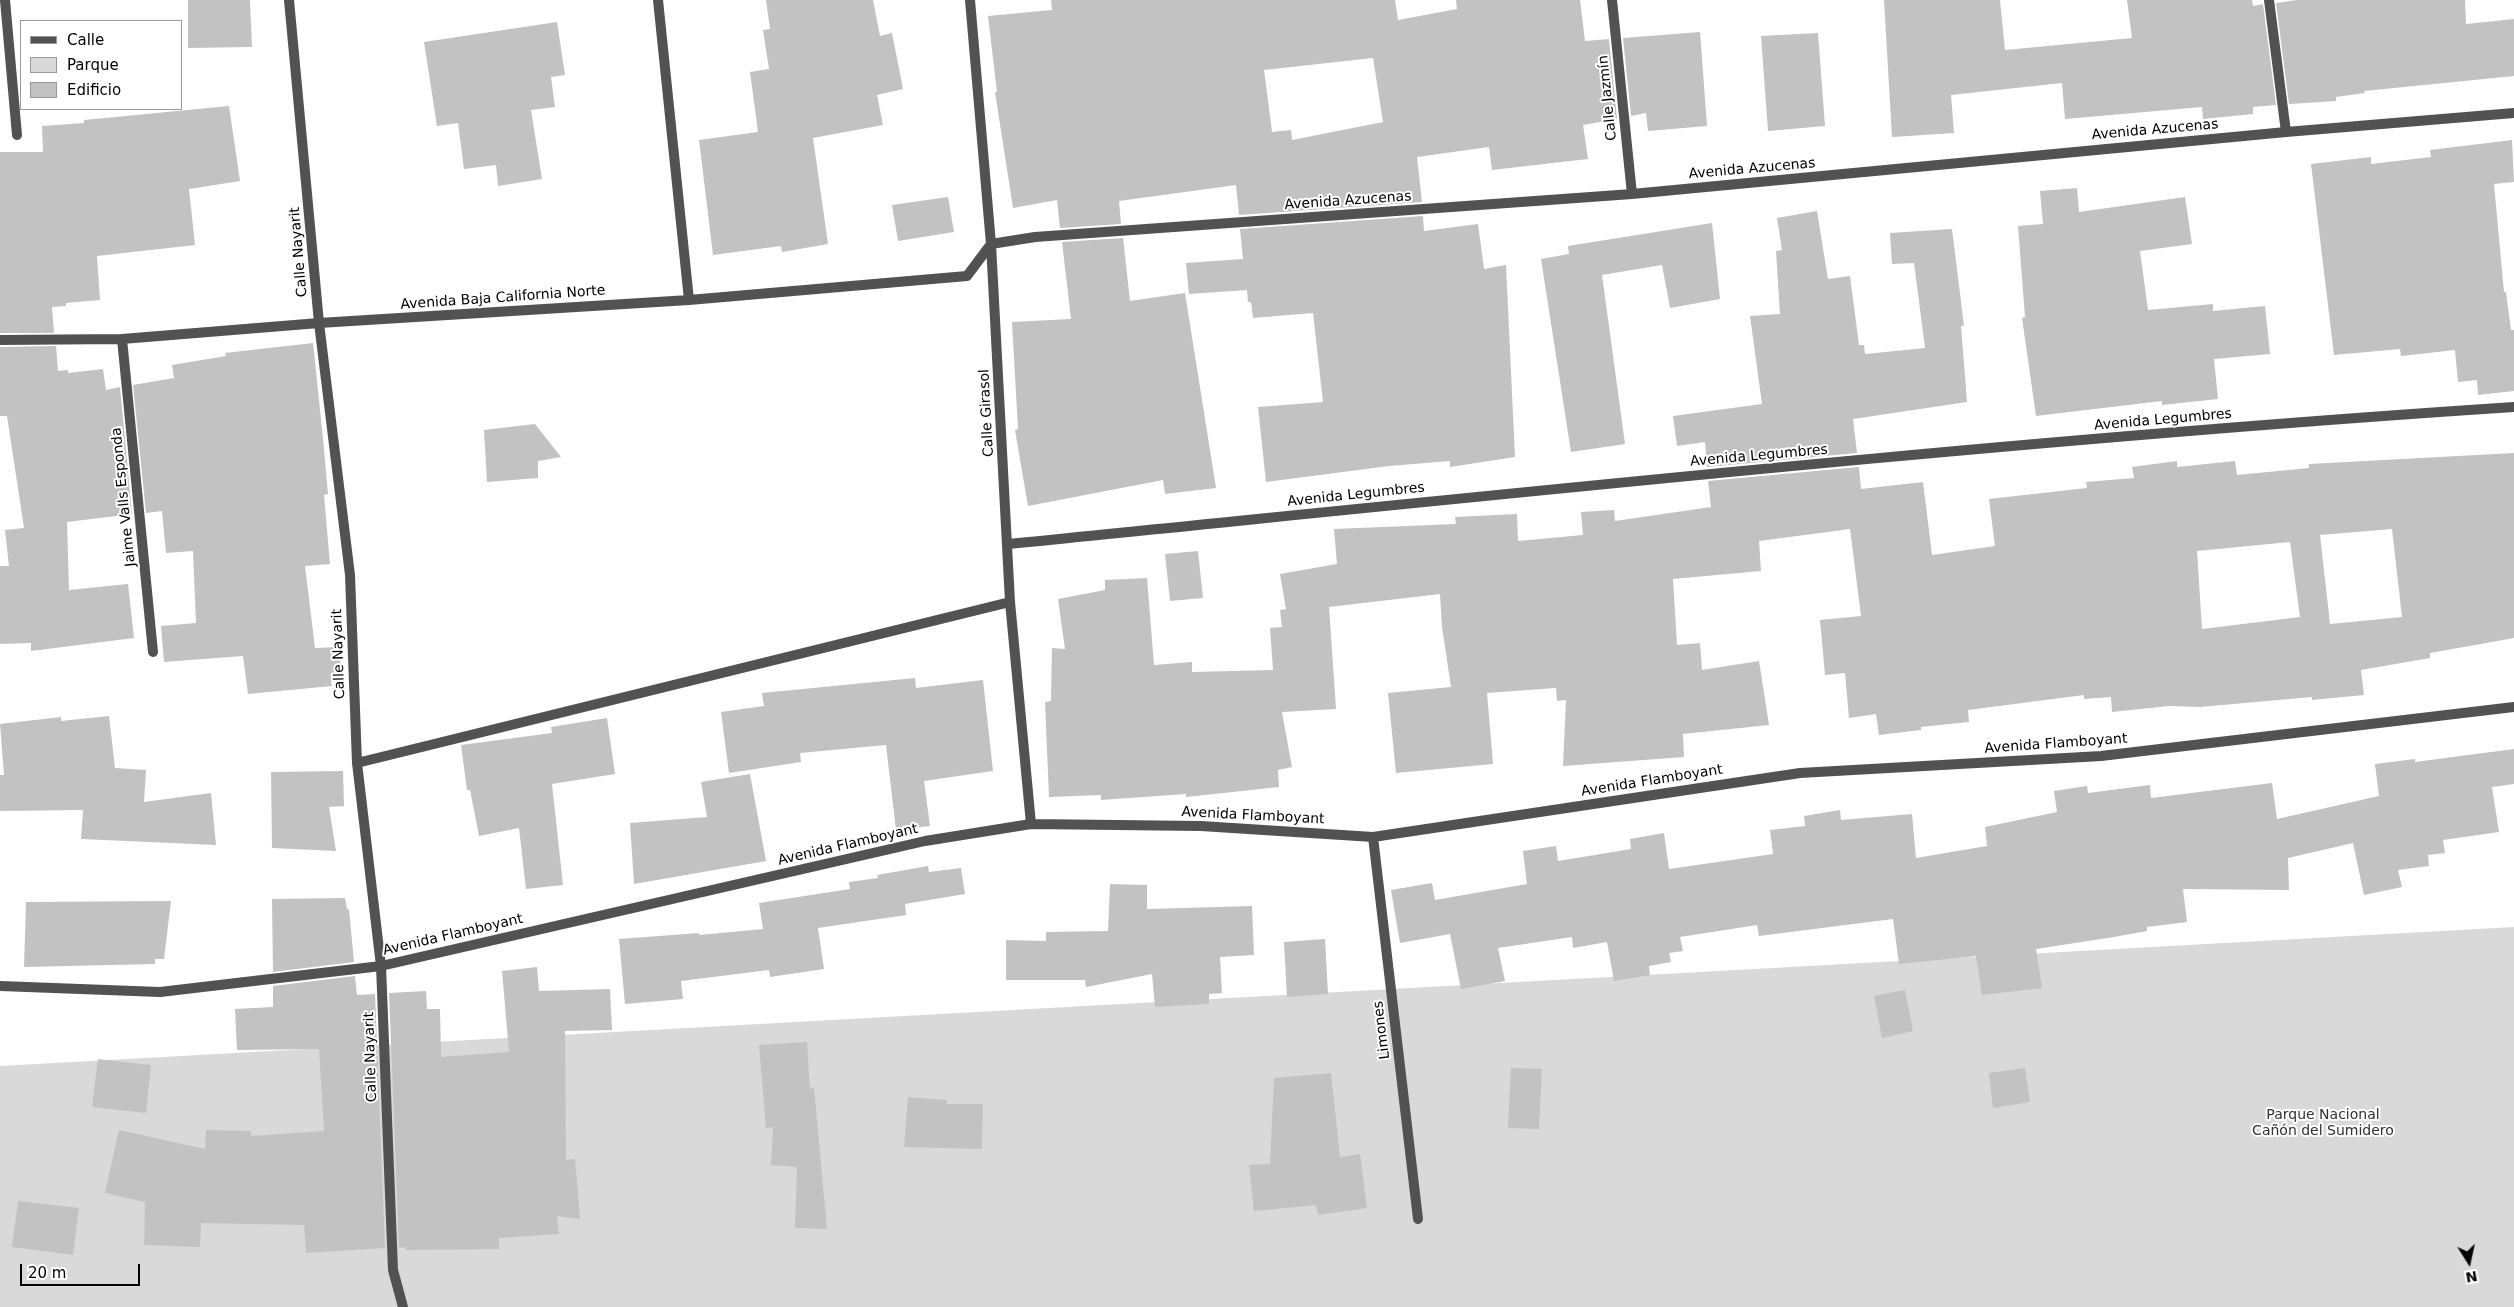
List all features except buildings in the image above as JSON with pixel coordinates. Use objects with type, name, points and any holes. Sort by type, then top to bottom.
[{"type":"street","points":[[6,0],[17,135]]},
{"type":"street","name":"Calle Nayarit","points":[[289,0],[319,323],[350,575],[357,763],[381,966],[393,1270],[403,1307]]},
{"type":"street","points":[[658,0],[689,300]]},
{"type":"street","name":"Calle Girasol","points":[[970,0],[991,244],[1010,602],[1031,824]]},
{"type":"street","name":"Calle Jazmín","points":[[1612,0],[1632,194]]},
{"type":"street","points":[[2269,0],[2286,132]]},
{"type":"street","name":"Avenida Azucenas","points":[[991,244],[1035,237],[1632,194],[2286,132],[2514,113]]},
{"type":"street","name":"Avenida Baja California Norte","points":[[0,340],[122,339],[319,323],[689,300],[967,276],[991,244]]},
{"type":"street","name":"Jaime Valls Esponda","points":[[122,339],[153,652]]},
{"type":"street","name":"Avenida Legumbres","points":[[1008,544],[1667,479],[2290,422],[2514,407]]},
{"type":"street","points":[[357,763],[1010,602]]},
{"type":"street","name":"Avenida Flamboyant","points":[[0,986],[160,992],[381,966],[925,841],[1031,824],[1201,826],[1373,837],[1800,773],[2102,756],[2514,707]]},
{"type":"street","name":"Limones","points":[[1373,837],[1418,1219]]},
{"type":"green space","name":"Parque Nacional Cañón del Sumidero","points":[[2514,927],[2514,1307],[0,1307],[0,1066]]}]
